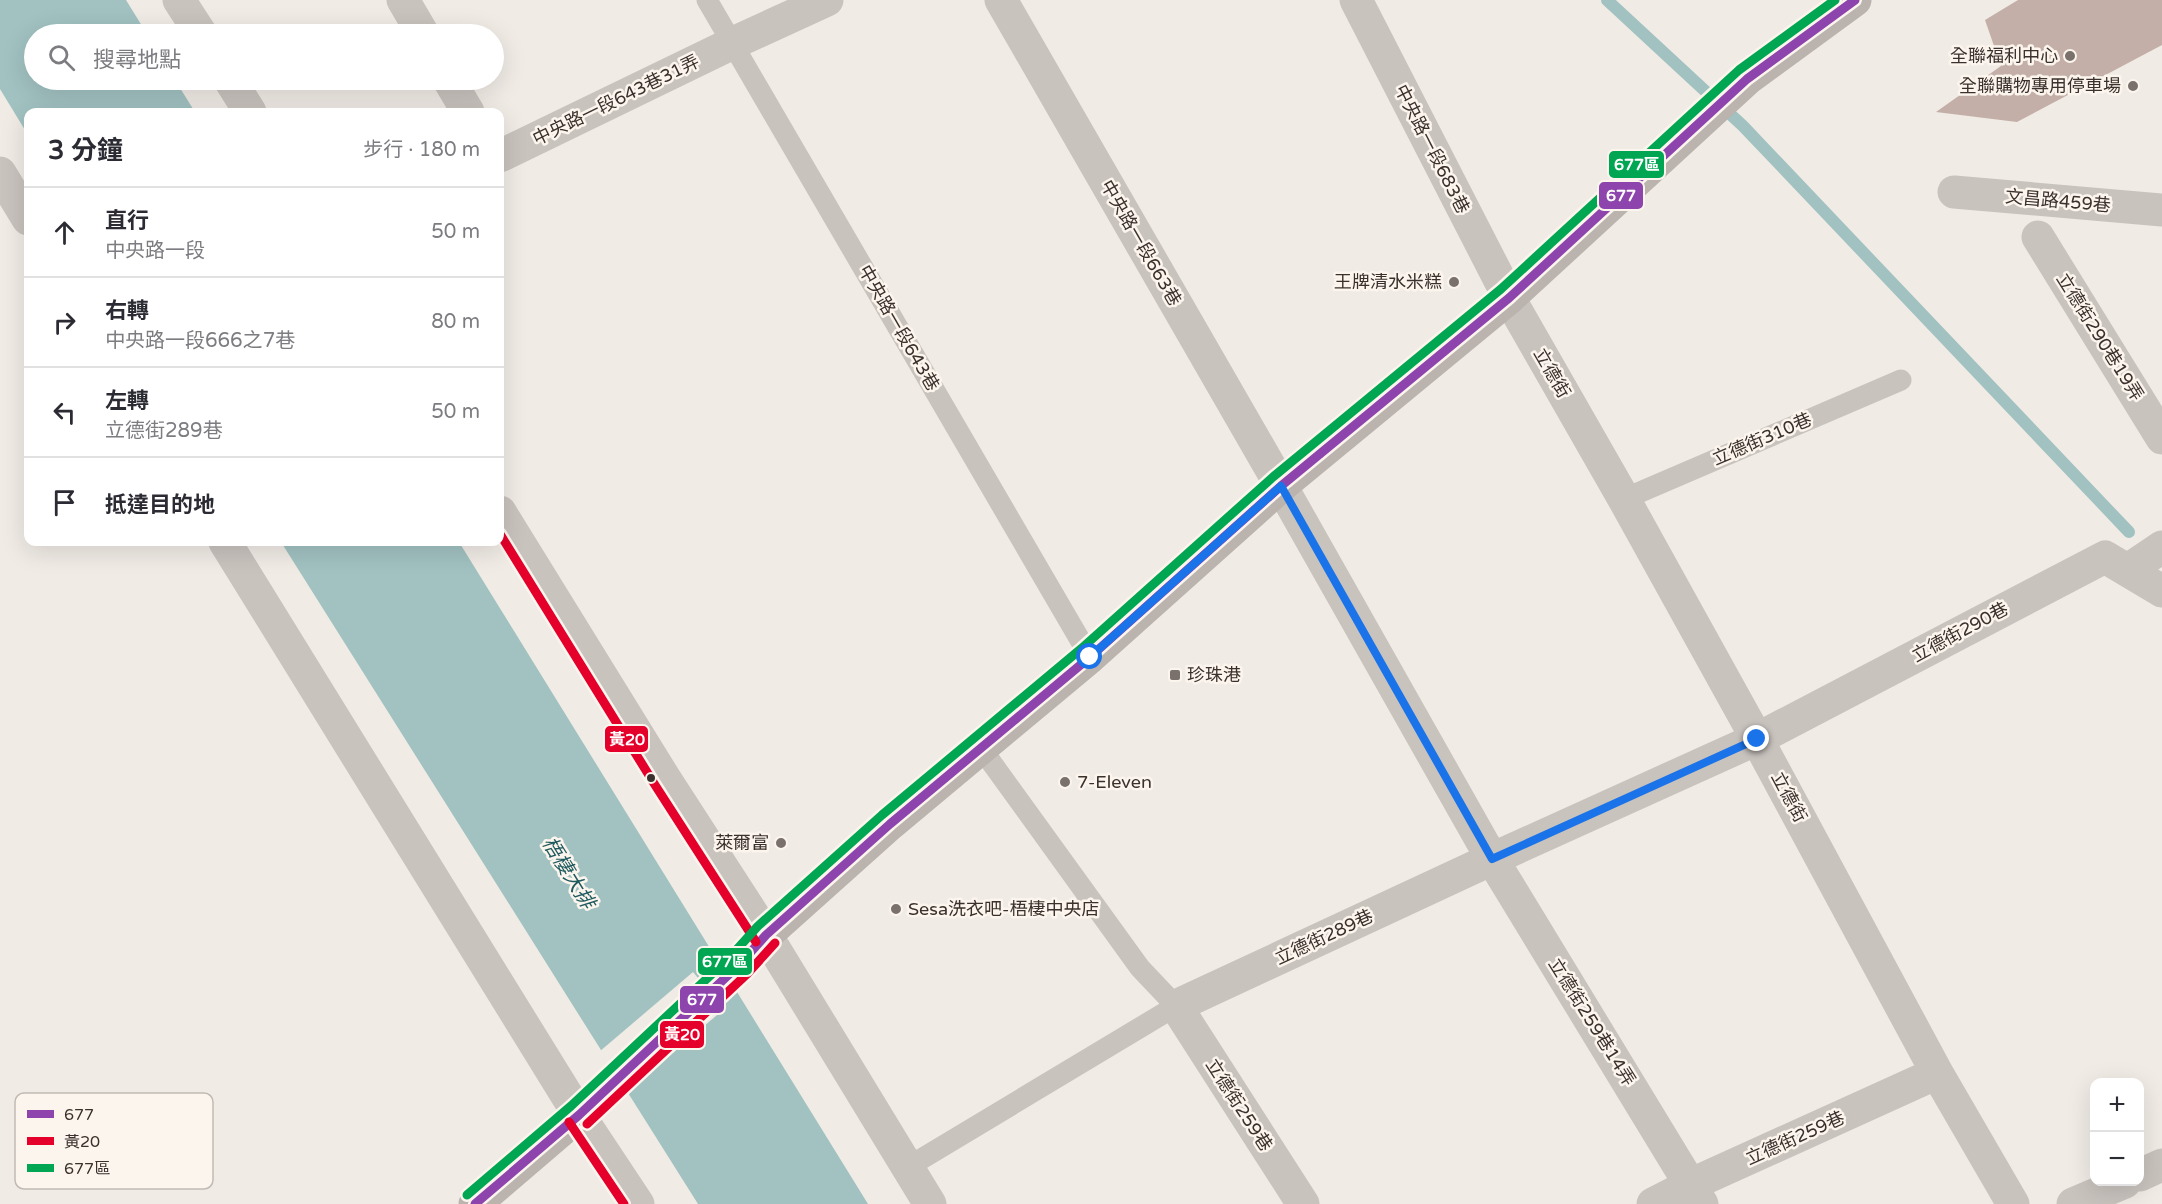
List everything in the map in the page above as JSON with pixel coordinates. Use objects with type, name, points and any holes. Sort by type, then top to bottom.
[{"type":"street","points":[[180,0],[195,24]]},
{"type":"street","points":[[403,0],[417,24]]},
{"type":"street","name":"中央路一段643巷31弄","points":[[504,154],[827,0]]},
{"type":"street","name":"中央路一段663巷","points":[[1001,0],[1281,486],[1492,859]]},
{"type":"street","name":"中央路一段683巷","points":[[1356,0],[1509,298]]},
{"type":"street","points":[[475,1204],[579,1115],[739,965],[766,935],[890,824],[1090,657],[1281,486],[1509,298],[1747,79],[1855,0]]},
{"type":"street","points":[[236,90],[248,108]]},
{"type":"street","points":[[455,90],[466,108]]},
{"type":"street","points":[[0,173],[24,212]]},
{"type":"street","name":"文昌路459巷","points":[[1954,192],[2162,210]]},
{"type":"street","name":"立德街290巷19弄","points":[[2038,237],[2162,438]]},
{"type":"street","name":"立德街","points":[[1509,298],[1624,499],[1757,739],[1937,1073],[2013,1204]]},
{"type":"street","points":[[504,518],[665,779],[766,935],[930,1204]]},
{"type":"street","points":[[227,546],[579,1115],[638,1204]]},
{"type":"street","points":[[2128,570],[2162,547]]},
{"type":"street","name":"立德街290巷","points":[[1757,739],[2105,557],[2162,591]]},
{"type":"street","name":"立德街289巷","points":[[1176,1006],[1757,739]]},
{"type":"street","name":"立德街259巷14弄","points":[[1492,859],[1697,1194]]},
{"type":"street","name":"立德街259巷","points":[[1176,1006],[1303,1204]]},
{"type":"street","name":"立德街259巷","points":[[1653,1204],[1697,1194],[1937,1073]]},
{"type":"street","points":[[2144,1173],[2162,1165]]},
{"type":"street","points":[[2073,1204],[2116,1186]]},
{"type":"lane","name":"中央路一段643巷","points":[[707,0],[1090,657]]},
{"type":"lane","name":"立德街310巷","points":[[1624,499],[1901,380]]},
{"type":"lane","points":[[981,748],[1140,968],[1176,1006]]},
{"type":"lane","name":"立德街289巷","points":[[908,1167],[1176,1006]]},
{"type":"water","points":[[0,0],[126,0],[141,24],[24,24],[24,90],[181,90],[192,108],[24,108],[24,128],[0,89]]},
{"type":"water","name":"梧棲大排","points":[[284,546],[461,546],[868,1204],[698,1204]]},
{"type":"pier","points":[[693,972],[724,1009],[625,1094],[599,1052]]},
{"type":"building","name":"全聯福利中心","points":[[2018,0],[2162,0],[2162,45],[2017,122],[1936,112],[2001,66],[1985,20]]},
{"type":"waterway","points":[[1607,0],[1743,126],[2129,532]]},
{"type":"transit line","name":"677區","points":[[467,1195],[571,1106],[730,957],[758,926],[882,815],[1082,648],[1273,477],[1501,289],[1739,70],[1835,0]]},
{"type":"transit line","name":"677","points":[[475,1204],[579,1115],[739,965],[766,935],[890,824],[1090,657],[1281,486],[1509,298],[1747,79],[1855,0]]},
{"type":"transit line","name":"黃20","points":[[504,540],[655,785],[756,942]]},
{"type":"transit line","name":"黃20","points":[[587,1124],[747,974],[775,943]]},
{"type":"transit line","name":"黃20","points":[[569,1122],[624,1204]]},
{"type":"place","name":"全聯福利中心","points":[[2070,56]]},
{"type":"place","name":"全聯購物專用停車場","points":[[2133,86]]},
{"type":"place","name":"王牌清水米糕","points":[[1454,282]]},
{"type":"place","name":"珍珠港","points":[[1175,675]]},
{"type":"place","name":"7-Eleven","points":[[1065,782]]},
{"type":"place","name":"萊爾富","points":[[781,843]]},
{"type":"place","name":"Sesa洗衣吧-梧棲中央店","points":[[896,909]]},
{"type":"route","points":[[1090,657],[1281,486],[1492,859],[1757,739]]}]
